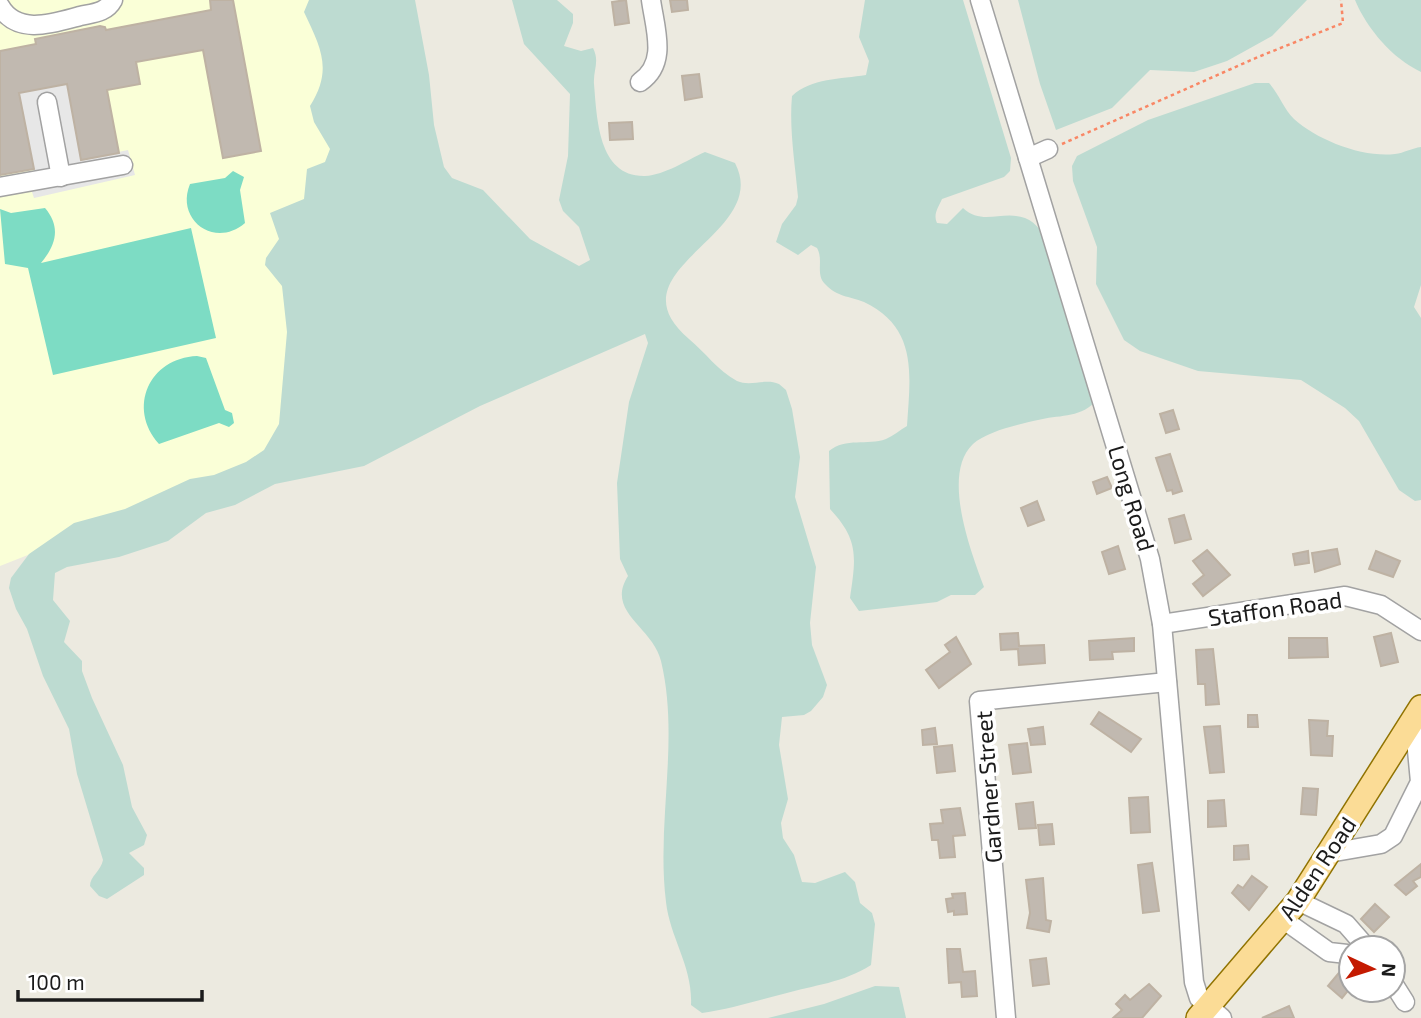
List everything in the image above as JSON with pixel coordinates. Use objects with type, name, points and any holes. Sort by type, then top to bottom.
[{"type":"main road","name":"Alden Road","points":[[1210,1015],[1298,901],[1417,712]]},
{"type":"street","points":[[0,6],[13,20],[26,24],[49,25],[102,11],[113,0]]},
{"type":"street","points":[[640,82],[650,75],[658,60],[651,0]]},
{"type":"street","name":"Long Road","points":[[980,0],[1142,529],[1162,624],[1194,982],[1199,998],[1210,1015]]},
{"type":"street","points":[[0,30],[26,24]]},
{"type":"street","points":[[47,102],[61,177]]},
{"type":"street","points":[[1028,158],[1048,149]]},
{"type":"street","points":[[0,187],[123,165]]},
{"type":"street","name":"Staffon Road","points":[[1162,624],[1345,596],[1381,605],[1421,631]]},
{"type":"street","name":"Gardner Street","points":[[1006,1018],[979,701],[1167,682]]},
{"type":"street","points":[[1329,853],[1381,844],[1393,836],[1420,782],[1417,712]]},
{"type":"street","points":[[1298,901],[1346,924],[1355,934]]},
{"type":"street","points":[[1284,920],[1329,951],[1337,952]]},
{"type":"path","points":[[1048,149],[1258,57],[1343,23],[1341,0]]},
{"type":"shaded area","points":[[0,0],[404,0],[451,388],[0,566]]},
{"type":"shaded area","points":[[309,0],[415,0],[429,75],[434,125],[444,167],[452,178],[483,190],[530,239],[579,266],[590,260],[579,227],[563,211],[559,200],[568,156],[570,94],[524,44],[512,0],[557,0],[573,14],[573,23],[564,46],[581,51],[593,48],[596,58],[594,84],[599,128],[609,156],[618,167],[629,174],[653,175],[705,152],[735,163],[741,189],[732,211],[678,272],[667,292],[669,314],[689,339],[724,372],[742,383],[779,384],[786,390],[792,409],[800,457],[795,497],[816,567],[810,623],[812,645],[827,685],[823,697],[811,711],[804,715],[782,717],[779,745],[788,799],[781,823],[783,838],[794,855],[802,882],[815,883],[845,872],[855,882],[860,903],[872,913],[875,924],[871,965],[839,980],[723,1009],[702,1013],[691,1005],[685,965],[666,902],[664,842],[668,721],[661,661],[649,638],[626,610],[622,600],[622,589],[628,576],[620,559],[617,483],[629,402],[648,343],[645,334],[480,406],[364,466],[275,484],[235,505],[206,513],[168,541],[119,557],[67,567],[55,573],[53,600],[70,621],[64,642],[82,661],[82,671],[92,698],[123,765],[132,807],[147,835],[144,845],[129,853],[144,868],[144,875],[107,899],[99,896],[90,886],[103,860],[77,774],[69,729],[43,676],[27,629],[16,609],[9,588],[11,578],[29,554],[74,523],[125,509],[190,479],[214,475],[246,462],[264,450],[279,424],[287,332],[282,286],[265,265],[266,258],[279,239],[270,213],[304,199],[307,169],[325,162],[330,149],[314,122],[310,106],[317,93],[323,70],[319,48],[304,12]]},
{"type":"shaded area","points":[[865,0],[963,0],[1011,158],[1010,171],[1004,177],[942,199],[936,211],[936,220],[937,223],[947,224],[963,208],[977,216],[1025,218],[1038,228],[1061,272],[1094,403],[1075,414],[1045,418],[995,432],[979,439],[964,457],[959,474],[962,514],[984,587],[975,595],[951,595],[937,602],[859,611],[850,598],[854,560],[851,540],[830,509],[829,451],[842,444],[886,439],[907,426],[907,355],[903,340],[894,325],[882,313],[864,302],[839,294],[825,284],[821,276],[817,248],[811,245],[798,255],[776,242],[782,224],[796,205],[798,197],[792,133],[792,96],[817,82],[866,75],[869,61],[859,37]]},
{"type":"shaded area","points":[[1018,0],[1307,0],[1272,36],[1227,61],[1194,72],[1150,70],[1112,108],[1056,130],[1040,84]]},
{"type":"shaded area","points":[[1355,0],[1421,0],[1421,72],[1382,42],[1366,22]]},
{"type":"shaded area","points":[[1255,83],[1269,83],[1294,119],[1315,134],[1341,146],[1382,155],[1421,147],[1421,285],[1414,307],[1421,318],[1421,500],[1415,501],[1399,490],[1359,421],[1345,408],[1301,380],[1198,371],[1140,351],[1124,340],[1096,284],[1097,247],[1073,181],[1072,166],[1077,156],[1148,120]]},
{"type":"shaded area","points":[[67,84],[81,160],[128,150],[135,175],[34,198],[29,183],[34,173],[19,93]]},
{"type":"shaded area","points":[[875,986],[899,987],[906,1018],[768,1018],[824,1004]]},
{"type":"green space","points":[[233,171],[244,177],[240,190],[245,223],[222,233],[210,232],[193,219],[188,209],[190,184],[225,178]]},
{"type":"green space","points":[[45,208],[54,223],[55,237],[41,263],[191,228],[216,338],[53,375],[28,268],[5,264],[0,209],[11,213]]},
{"type":"green space","points":[[197,356],[206,358],[225,410],[232,413],[234,423],[229,427],[219,423],[159,444],[149,430],[145,415],[144,401],[148,387],[155,375],[166,366],[180,359]]},
{"type":"building","points":[[210,0],[233,0],[261,151],[223,158],[203,50],[136,62],[140,84],[107,90],[119,153],[81,160],[67,84],[19,93],[34,169],[0,175],[0,51],[36,44],[35,39],[100,26],[106,30],[211,10]]},
{"type":"building","points":[[626,0],[629,23],[615,25],[612,2]]},
{"type":"building","points":[[670,0],[687,0],[688,10],[672,12]]},
{"type":"building","points":[[699,74],[702,97],[685,100],[682,76]]},
{"type":"building","points":[[632,122],[633,139],[610,140],[609,123]]},
{"type":"building","points":[[1173,410],[1179,429],[1166,433],[1160,414]]},
{"type":"building","points":[[1170,454],[1182,491],[1173,494],[1172,490],[1167,491],[1156,458]]},
{"type":"building","points":[[1107,477],[1112,488],[1097,494],[1093,482]]},
{"type":"building","points":[[1037,501],[1044,520],[1028,526],[1021,508]]},
{"type":"building","points":[[1184,515],[1191,539],[1175,543],[1169,519]]},
{"type":"building","points":[[1118,546],[1125,569],[1109,574],[1102,552]]},
{"type":"building","points":[[1337,549],[1340,564],[1315,572],[1312,553]]},
{"type":"building","points":[[1207,550],[1230,575],[1203,596],[1193,584],[1204,575],[1193,561]]},
{"type":"building","points":[[1308,551],[1309,563],[1295,565],[1293,554]]},
{"type":"building","points":[[1376,551],[1400,561],[1393,577],[1369,569]]},
{"type":"building","points":[[1018,633],[1019,646],[1044,645],[1045,663],[1019,665],[1018,649],[1001,650],[1000,634]]},
{"type":"building","points":[[1391,633],[1398,662],[1381,666],[1374,637]]},
{"type":"building","points":[[956,637],[971,664],[939,688],[926,670],[950,652],[945,645]]},
{"type":"building","points":[[1134,638],[1134,651],[1112,652],[1113,659],[1090,660],[1089,641]]},
{"type":"building","points":[[1289,638],[1327,638],[1328,657],[1289,658]]},
{"type":"building","points":[[1213,649],[1219,704],[1206,705],[1205,684],[1198,684],[1196,650]]},
{"type":"building","points":[[1099,712],[1141,739],[1131,752],[1091,724]]},
{"type":"building","points":[[1248,715],[1257,715],[1258,727],[1248,727]]},
{"type":"building","points":[[1309,720],[1328,721],[1327,736],[1333,736],[1332,756],[1311,755]]},
{"type":"building","points":[[1220,726],[1224,772],[1210,773],[1204,727]]},
{"type":"building","points":[[1043,727],[1045,744],[1031,745],[1028,729]]},
{"type":"building","points":[[935,728],[937,744],[923,745],[922,730]]},
{"type":"building","points":[[1027,743],[1031,772],[1013,774],[1009,745]]},
{"type":"building","points":[[952,745],[955,771],[937,773],[934,747]]},
{"type":"building","points":[[1303,788],[1318,789],[1316,815],[1301,814]]},
{"type":"building","points":[[1148,797],[1150,832],[1131,833],[1129,798]]},
{"type":"building","points":[[1224,800],[1226,826],[1208,827],[1208,801]]},
{"type":"building","points":[[1033,802],[1036,828],[1019,829],[1016,804]]},
{"type":"building","points":[[960,808],[965,835],[953,836],[955,857],[940,858],[938,840],[932,840],[930,824],[943,823],[941,810]]},
{"type":"building","points":[[1052,824],[1054,844],[1040,845],[1038,825]]},
{"type":"building","points":[[1248,845],[1249,859],[1234,860],[1234,846]]},
{"type":"building","points":[[1152,863],[1159,911],[1143,913],[1138,865]]},
{"type":"building","points":[[1421,864],[1421,877],[1413,881],[1417,886],[1406,895],[1395,885]]},
{"type":"building","points":[[1252,876],[1267,887],[1249,910],[1232,893],[1238,885],[1243,888]]},
{"type":"building","points":[[1043,878],[1046,920],[1051,921],[1049,932],[1027,928],[1030,913],[1026,880]]},
{"type":"building","points":[[965,893],[967,914],[954,915],[954,911],[948,912],[946,899],[953,898],[952,894]]},
{"type":"building","points":[[1375,904],[1389,917],[1374,932],[1361,919]]},
{"type":"building","points":[[947,949],[960,949],[963,972],[975,971],[977,996],[962,997],[961,982],[949,983]]},
{"type":"building","points":[[1046,958],[1049,984],[1033,986],[1030,960]]},
{"type":"building","points":[[1337,975],[1337,994],[1328,986]]},
{"type":"building","points":[[1149,984],[1161,996],[1142,1018],[1113,1018],[1122,1010],[1116,1004],[1125,995],[1130,1000]]},
{"type":"building","points":[[1289,1006],[1294,1018],[1262,1018]]}]
